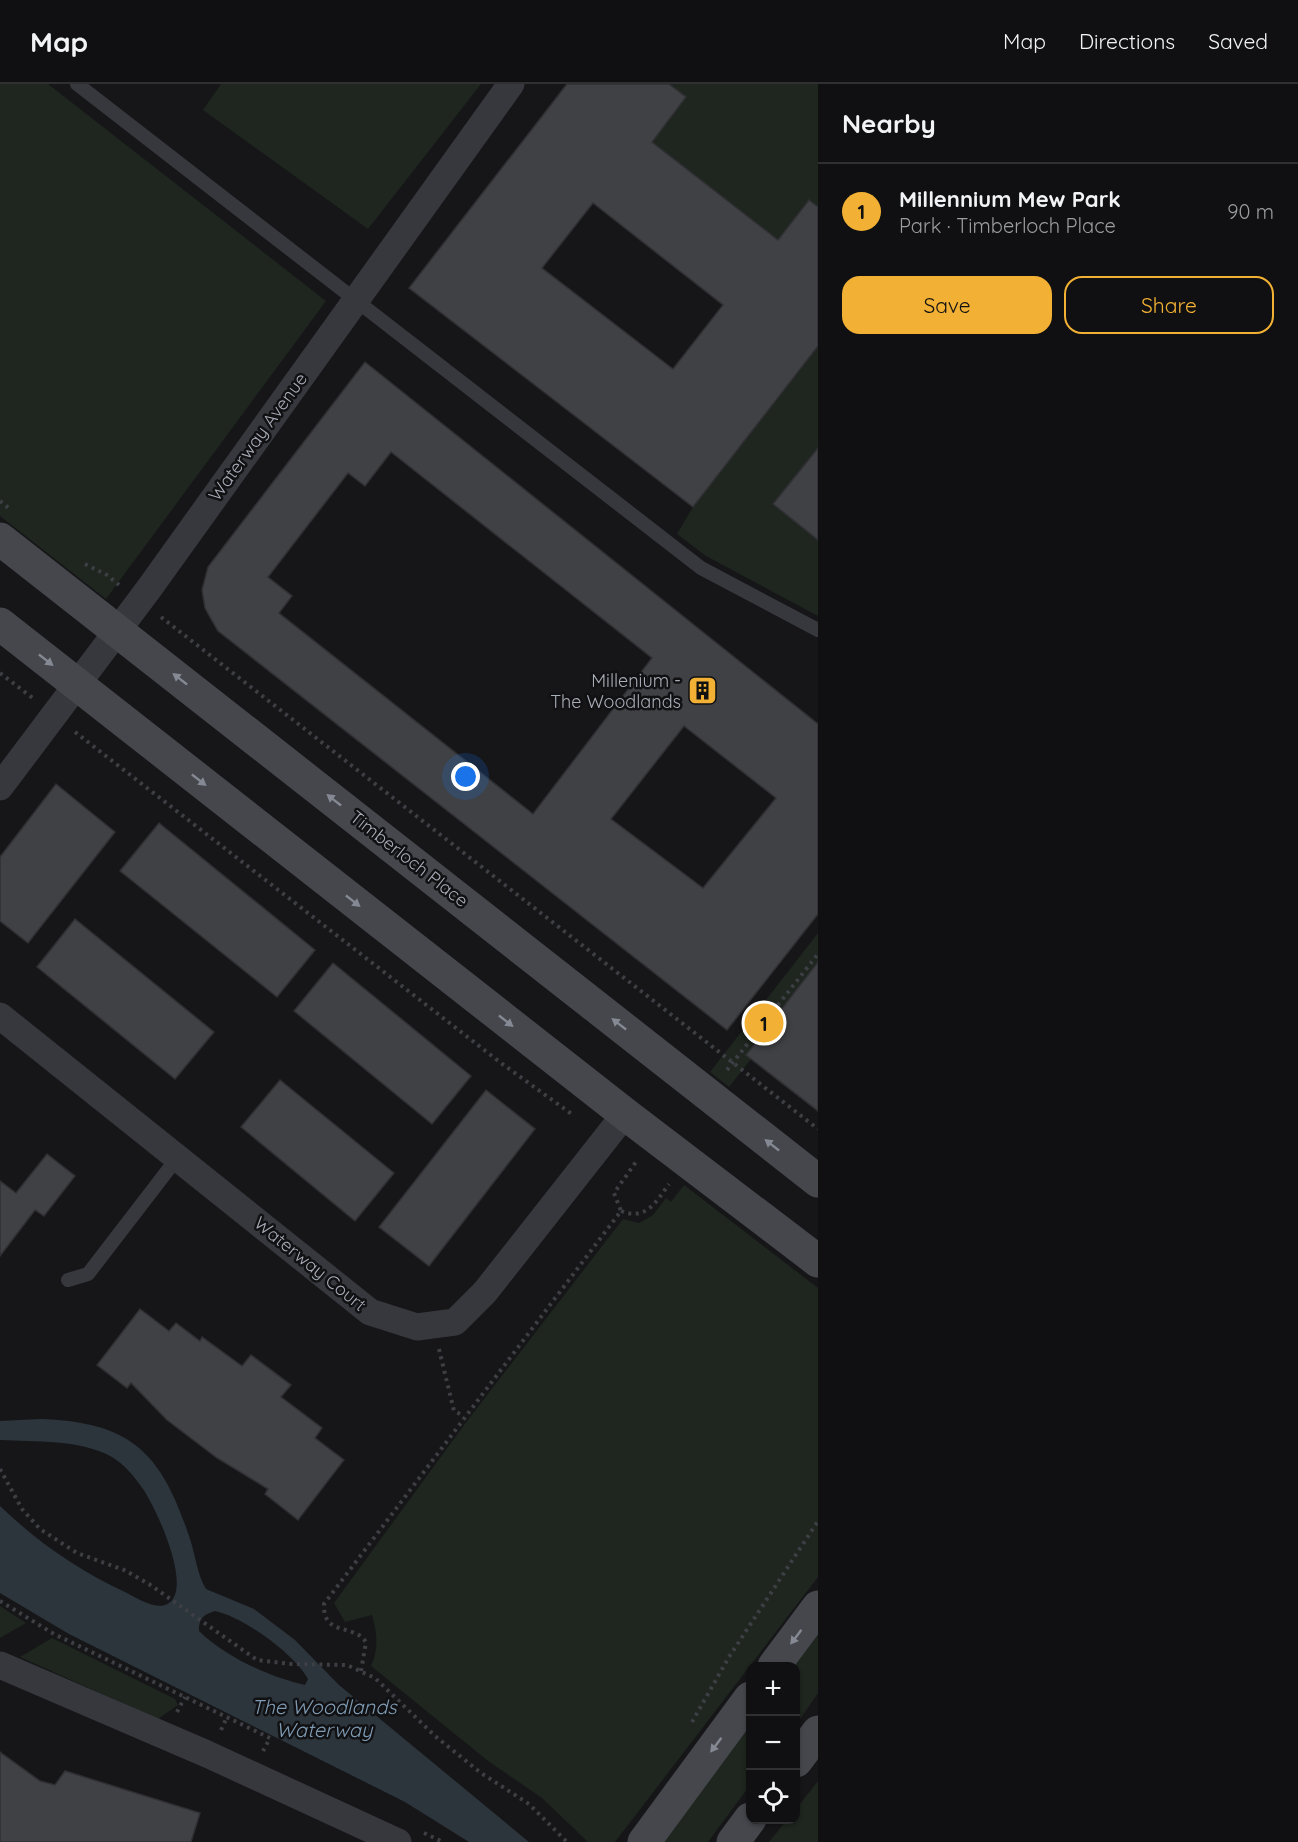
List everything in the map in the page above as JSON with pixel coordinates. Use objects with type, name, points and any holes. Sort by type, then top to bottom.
[{"type":"street","name":"Waterway Avenue","points":[[0,787],[138,603],[511,84]]},
{"type":"street","name":"Timberloch Place","points":[[8,526],[118,630],[818,1181]]},
{"type":"street","points":[[0,624],[615,1127],[818,1262]]},
{"type":"street","name":"Waterway Court","points":[[0,1016],[370,1312],[417,1327],[455,1322],[485,1292],[615,1127]]},
{"type":"street","points":[[777,1662],[818,1607]]},
{"type":"street","points":[[0,1665],[207,1754],[398,1842]]},
{"type":"street","points":[[644,1842],[746,1703]]},
{"type":"street","points":[[800,1755],[818,1732]]},
{"type":"street","points":[[733,1842],[746,1824]]},
{"type":"lane","points":[[77,84],[355,302],[701,568],[818,630]]},
{"type":"lane","points":[[68,1280],[88,1274],[178,1157]]},
{"type":"path","points":[[0,501],[8,526]]},
{"type":"path","points":[[76,560],[107,575],[138,603],[168,622],[818,1129]]},
{"type":"path","points":[[0,673],[501,1063],[615,1127],[645,1149]]},
{"type":"path","points":[[708,1095],[818,954]]},
{"type":"path","points":[[644,1168],[645,1149]]},
{"type":"path","points":[[645,1149],[614,1193],[621,1211],[632,1215],[650,1210],[667,1186],[660,1180]]},
{"type":"path","points":[[361,1671],[366,1642],[362,1636],[330,1624],[324,1613],[324,1604],[621,1211]]},
{"type":"path","points":[[433,1325],[454,1411],[464,1416]]},
{"type":"path","points":[[0,1469],[22,1509],[40,1529],[77,1553],[124,1570],[163,1593],[257,1660],[291,1664],[347,1665],[375,1678],[435,1736],[481,1773],[529,1804],[567,1842]]},
{"type":"path","points":[[688,1729],[729,1657],[818,1521]]},
{"type":"path","points":[[0,1601],[54,1634],[270,1738],[262,1752]]},
{"type":"path","points":[[220,1732],[227,1717]]},
{"type":"shaded area","points":[[0,84],[48,84],[326,301],[106,599],[0,516]]},
{"type":"shaded area","points":[[221,84],[481,84],[368,229],[203,110]]},
{"type":"shaded area","points":[[669,84],[818,84],[818,207],[809,201],[778,240],[652,142],[686,97]]},
{"type":"shaded area","points":[[818,346],[818,448],[773,504],[818,540],[818,616],[706,556],[677,534],[693,507]]},
{"type":"shaded area","points":[[818,933],[818,974],[729,1087],[710,1072]]},
{"type":"shaded area","points":[[684,1185],[818,1288],[818,1577],[753,1662],[746,1662],[746,1671],[615,1842],[588,1842],[542,1798],[488,1761],[371,1666],[376,1640],[372,1615],[345,1622],[334,1603],[467,1421],[623,1219],[639,1223],[653,1215],[666,1198],[671,1202]]},
{"type":"shaded area","points":[[0,1606],[26,1623],[0,1638]]},
{"type":"shaded area","points":[[818,1633],[818,1693],[800,1719],[800,1662],[796,1662]]},
{"type":"shaded area","points":[[52,1638],[175,1699],[178,1705],[158,1719],[20,1657]]},
{"type":"shaded area","points":[[746,1728],[746,1790],[708,1842],[662,1842]]},
{"type":"shaded area","points":[[818,1781],[818,1842],[769,1842],[784,1824],[800,1824],[800,1804]]},
{"type":"water","name":"The Woodlands Waterway","points":[[40,1419],[71,1421],[120,1435],[138,1447],[154,1463],[167,1483],[191,1542],[200,1577],[206,1589],[254,1609],[295,1640],[339,1685],[529,1842],[469,1842],[405,1802],[69,1634],[0,1593],[0,1506],[60,1555],[140,1600],[156,1606],[165,1605],[174,1598],[177,1585],[175,1568],[164,1530],[149,1498],[125,1467],[112,1457],[86,1447],[57,1442],[0,1440],[0,1421]],"holes":[[[215,1611],[253,1628],[292,1658],[308,1679],[305,1685],[277,1677],[249,1665],[222,1649],[199,1631],[201,1620],[207,1614]]]},
{"type":"building","points":[[567,84],[669,84],[686,97],[652,142],[778,240],[809,200],[818,207],[818,346],[693,507],[409,288]],"holes":[[[593,203],[723,305],[673,369],[542,268]]]},
{"type":"building","name":"Millenium - The Woodlands","points":[[365,362],[818,724],[818,914],[727,1030],[218,631],[205,608],[202,590],[208,567]],"holes":[[[391,452],[652,658],[533,814],[279,613],[292,596],[268,577],[348,473],[365,486]],[[684,726],[776,798],[703,888],[611,819]]]},
{"type":"building","points":[[818,448],[818,540],[773,504]]},
{"type":"building","points":[[56,784],[115,832],[28,943],[0,921],[0,857]]},
{"type":"building","points":[[159,823],[315,950],[277,997],[120,871]]},
{"type":"building","points":[[75,919],[214,1032],[175,1079],[37,967]]},
{"type":"building","points":[[818,962],[818,1111],[746,1055]]},
{"type":"building","points":[[333,963],[471,1076],[432,1124],[294,1011]]},
{"type":"building","points":[[280,1080],[394,1173],[355,1221],[241,1127]]},
{"type":"building","points":[[486,1090],[535,1129],[429,1266],[379,1227]]},
{"type":"building","points":[[47,1154],[75,1176],[44,1216],[35,1210],[0,1256],[0,1181],[16,1193]]},
{"type":"building","points":[[140,1309],[169,1331],[176,1323],[200,1341],[202,1337],[242,1366],[251,1355],[291,1385],[281,1397],[322,1428],[315,1438],[344,1460],[298,1520],[265,1494],[268,1489],[217,1458],[167,1420],[131,1383],[127,1388],[97,1365]]},
{"type":"building","points":[[0,1752],[40,1781],[55,1785],[65,1771],[200,1813],[191,1842],[0,1842]]},
{"type":"place","name":"Millenium - The Woodlands","points":[[702,691]]},
{"type":"place","name":"Millennium Mew Park","points":[[764,1023]]}]
